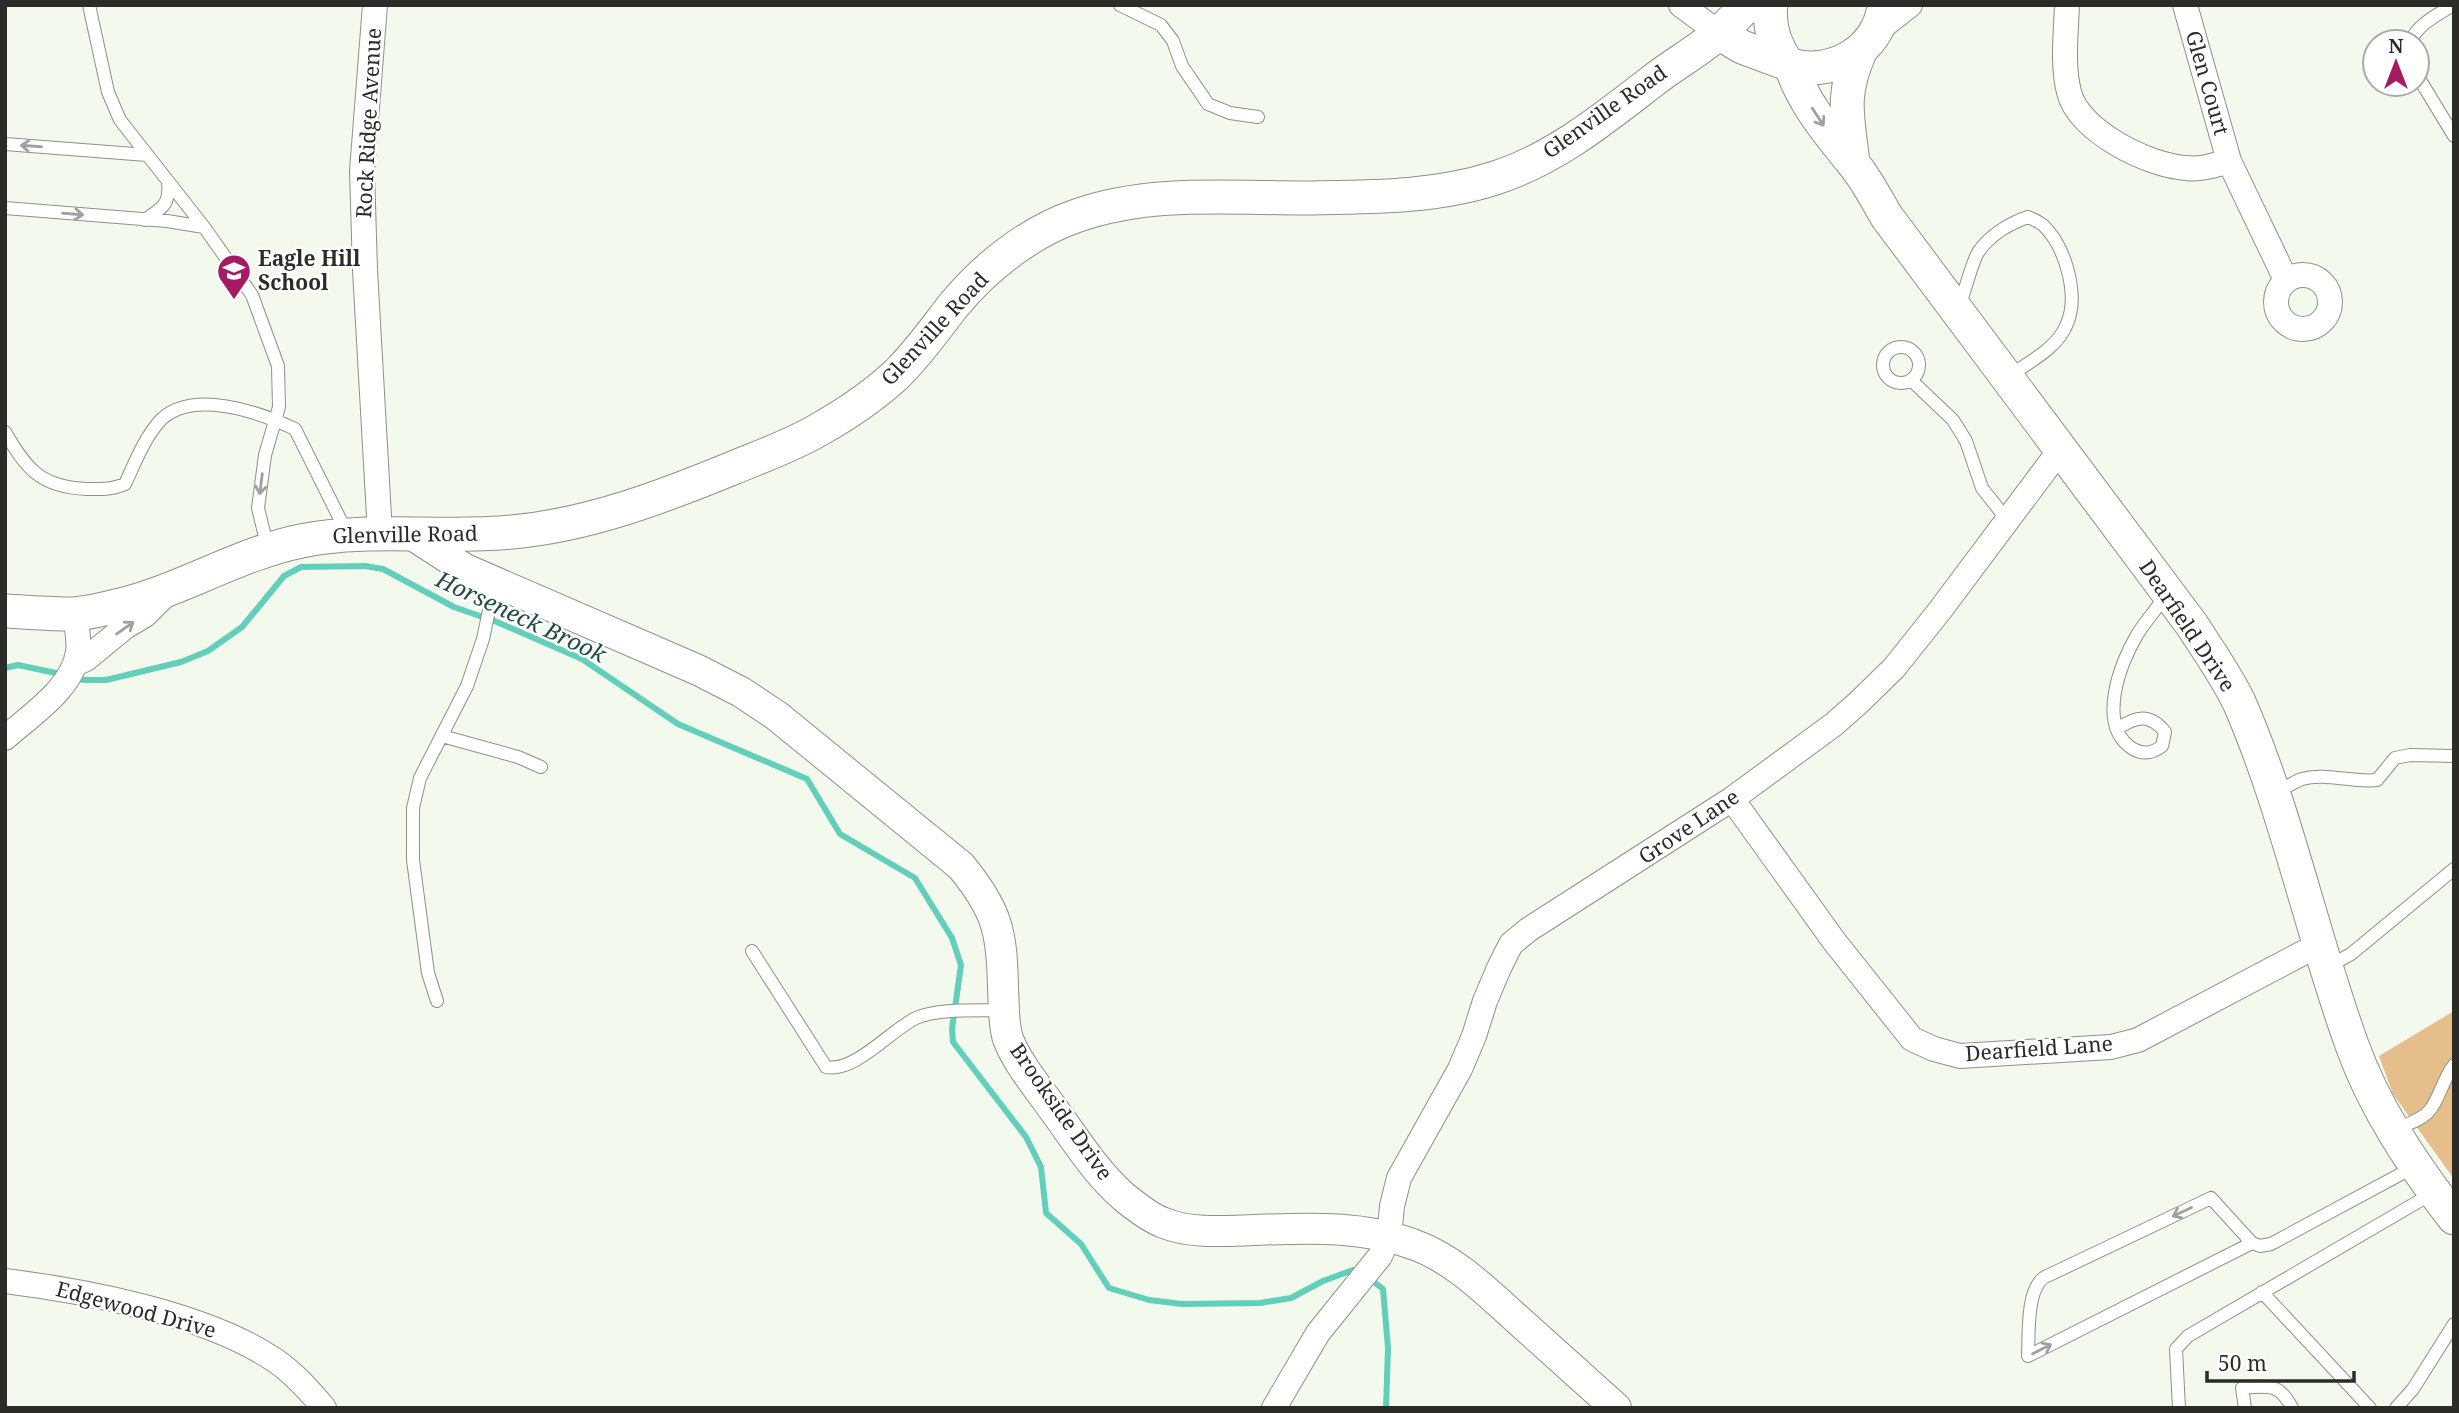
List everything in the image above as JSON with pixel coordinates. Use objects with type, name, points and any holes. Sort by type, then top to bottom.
[{"type":"main road","name":"Glenville Road","points":[[5,611],[75,614],[124,604],[172,588],[268,549],[317,538],[364,534],[414,536],[512,532],[568,524],[630,508],[813,434],[873,395],[898,373],[929,339],[956,302],[1002,258],[1036,235],[1070,217],[1112,204],[1155,198],[1388,197],[1464,186],[1495,178],[1555,152],[1600,122],[1674,64],[1719,33],[1748,5]]},
{"type":"main road","name":"Dearfield Drive","points":[[1771,5],[1772,33],[1779,53],[1790,65],[1816,116],[1853,163],[1887,217],[1952,305],[2192,625],[2229,682],[2273,795],[2353,1047],[2392,1131],[2434,1193]]},
{"type":"main road","points":[[1719,33],[1750,50],[1790,65],[1816,67],[1829,65],[1874,29]]},
{"type":"main road","name":"Dearfield Drive","points":[[1853,163],[1845,110],[1847,91],[1874,29]]},
{"type":"street","name":"Rock Ridge Avenue","points":[[364,534],[365,271],[362,171],[375,5]]},
{"type":"street","points":[[1681,5],[1719,33]]},
{"type":"street","points":[[1874,29],[1910,5]]},
{"type":"street","name":"Glen Court","points":[[2067,5],[2066,62],[2069,94],[2082,118],[2102,134],[2158,164],[2186,169],[2229,161]]},
{"type":"street","name":"Glen Court","points":[[2185,5],[2229,161],[2286,280]]},
{"type":"street","name":"Grove Lane","points":[[1384,1247],[1399,1178],[1460,1069],[1485,1001],[1511,944],[1528,930],[1732,799],[1833,725],[1894,668],[2060,450]]},
{"type":"street","name":"Brookside Drive","points":[[414,536],[465,569],[492,594],[698,670],[741,692],[777,716],[934,841],[961,866],[982,892],[995,916],[1002,942],[1004,1010],[1008,1039],[1026,1071],[1076,1140],[1124,1197],[1164,1223],[1222,1231],[1338,1229],[1384,1247],[1416,1245],[1440,1258],[1482,1288],[1616,1408]]},
{"type":"street","points":[[5,738],[68,675],[125,627],[145,615],[172,588]]},
{"type":"street","points":[[68,675],[78,650],[75,614]]},
{"type":"street","name":"Dearfield Lane","points":[[1732,799],[1834,941],[1912,1039],[1960,1056],[2110,1047],[2138,1040],[2323,956]]},
{"type":"street","points":[[1274,1408],[1318,1333],[1384,1247]]},
{"type":"street","name":"Edgewood Drive","points":[[5,1281],[119,1301],[217,1330],[253,1346],[276,1361],[303,1384],[324,1408]]},
{"type":"lane","points":[[89,5],[108,92],[120,120],[204,227],[252,295],[278,366],[279,407],[265,455],[258,508],[268,549]]},
{"type":"lane","points":[[1120,5],[1161,25],[1173,41],[1182,66],[1208,104],[1230,113],[1258,117]]},
{"type":"lane","points":[[2419,28],[2453,5]]},
{"type":"lane","points":[[2431,98],[2454,136]]},
{"type":"lane","points":[[5,144],[148,155]]},
{"type":"lane","points":[[145,220],[166,204],[169,196],[168,180]]},
{"type":"lane","points":[[5,208],[204,227]]},
{"type":"lane","points":[[1952,305],[1962,298],[1977,253],[1991,239],[2012,222],[2028,217],[2042,224],[2060,250],[2073,305],[2066,327],[2054,343],[2006,378]]},
{"type":"lane","points":[[1912,380],[1953,420],[1966,441],[1982,488],[2008,521]]},
{"type":"lane","points":[[5,432],[32,471],[61,488],[111,490],[125,484],[145,440],[159,421],[171,411],[224,405],[275,419],[295,429],[364,534]]},
{"type":"lane","points":[[2118,729],[2113,712],[2115,691],[2126,655],[2167,592]]},
{"type":"lane","points":[[437,1001],[428,973],[413,860],[413,808],[420,778],[467,686],[484,632],[492,594]]},
{"type":"lane","points":[[442,736],[518,757],[541,767]]},
{"type":"lane","points":[[2273,795],[2302,779],[2320,777],[2361,782],[2377,780],[2395,758],[2410,755],[2454,756]]},
{"type":"lane","points":[[2323,956],[2351,954],[2454,869]]},
{"type":"lane","points":[[752,951],[829,1068],[836,1068],[858,1058],[882,1044],[916,1018],[948,1012],[1004,1010]]},
{"type":"lane","points":[[2392,1131],[2420,1118],[2430,1109],[2446,1075],[2454,1065]]},
{"type":"lane","points":[[2252,1243],[2028,1356],[2033,1292],[2039,1280],[2211,1198],[2252,1243],[2260,1246],[2434,1193]]},
{"type":"lane","points":[[2179,1408],[2176,1349],[2188,1336],[2434,1193]]},
{"type":"lane","points":[[2262,1292],[2370,1408]]},
{"type":"lane","points":[[2396,1408],[2413,1389],[2454,1324]]},
{"type":"lane","points":[[2245,1408],[2242,1388],[2270,1386],[2279,1390],[2292,1408]]},
{"type":"shaded area","points":[[2454,1011],[2454,1179],[2393,1094],[2379,1056]]},
{"type":"waterway","name":"Horseneck Brook","points":[[75,678],[106,680],[181,662],[208,651],[242,627],[284,576],[301,567],[365,566],[383,569],[454,607],[497,622],[582,659],[678,724],[807,779],[840,834],[915,878],[952,938],[961,965],[952,1029],[953,1042],[1026,1137],[1041,1167],[1046,1213],[1081,1244],[1109,1288],[1149,1300],[1182,1304],[1260,1303],[1291,1298],[1323,1281],[1353,1270],[1359,1273]]},
{"type":"waterway","name":"Horseneck Brook","points":[[5,668],[18,665],[65,675]]},
{"type":"waterway","name":"Horseneck Brook","points":[[1369,1278],[1383,1289],[1388,1348],[1386,1408]]},
{"type":"place","name":"Eagle Hill School","points":[[234,301]]}]
